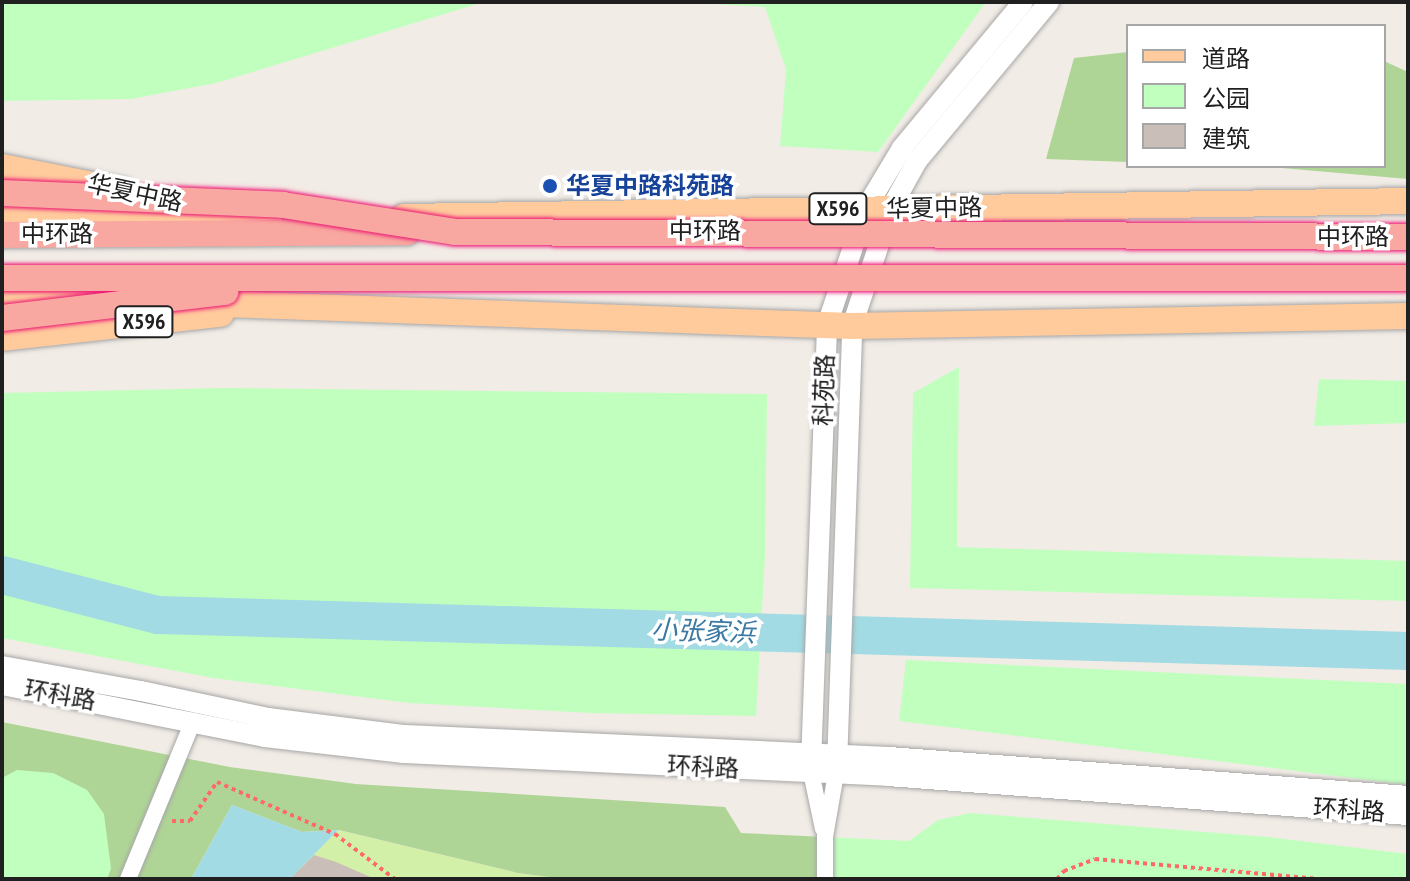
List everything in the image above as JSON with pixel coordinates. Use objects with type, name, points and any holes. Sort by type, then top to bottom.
[{"type":"highway","points":[[2,193],[283,205],[455,232]]},
{"type":"highway","name":"中环路","points":[[2,235],[455,232],[1408,237]]},
{"type":"highway","points":[[2,318],[350,277]]},
{"type":"highway","name":"中环路","points":[[2,278],[1408,278]]},
{"type":"main road","name":"华夏中路","points":[[2,167],[267,221]]},
{"type":"main road","name":"华夏中路","points":[[2,218],[267,221],[1408,201]]},
{"type":"main road","name":"X596","points":[[2,295],[839,325],[1408,316]]},
{"type":"main road","name":"X596","points":[[2,338],[285,307]]},
{"type":"street","name":"科苑路","points":[[825,837],[811,762],[813,683],[818,571],[839,325],[902,148],[1023,2]]},
{"type":"street","name":"科苑路","points":[[879,208],[1049,2]]},
{"type":"street","name":"科苑路","points":[[836,764],[843,572],[839,325]]},
{"type":"street","name":"环科路","points":[[2,666],[268,718],[405,735],[811,762],[1408,815]]},
{"type":"street","name":"环科路","points":[[2,685],[265,737],[404,753],[811,762]]},
{"type":"street","points":[[128,879],[155,820],[193,721]]},
{"type":"street","name":"环科路","points":[[836,764],[1408,796]]},
{"type":"street","points":[[825,879],[825,837],[836,764]]},
{"type":"path","points":[[155,820],[190,821],[217,782],[335,834],[395,879]]},
{"type":"path","points":[[1057,879],[1064,871],[1095,859],[1321,879]]},
{"type":"green space","points":[[2,2],[484,2],[216,83],[131,99],[2,101]]},
{"type":"green space","points":[[484,2],[986,2],[878,152],[780,146],[786,69],[765,7],[698,3]]},
{"type":"green space","points":[[1126,52],[1126,162],[1046,159],[1074,58]]},
{"type":"green space","points":[[1386,62],[1408,72],[1408,179],[1280,168],[1386,168]]},
{"type":"green space","points":[[959,367],[957,547],[1408,561],[1408,601],[910,588],[913,393]]},
{"type":"green space","points":[[1319,379],[1408,381],[1408,423],[1314,426]]},
{"type":"green space","points":[[222,388],[767,394],[765,556],[756,716],[590,713],[409,703],[213,678],[2,638],[2,393]]},
{"type":"green space","points":[[906,660],[1408,684],[1408,785],[899,721]]},
{"type":"green space","points":[[2,722],[230,767],[356,784],[725,807],[741,833],[825,837],[825,879],[564,879],[518,873],[339,830],[302,832],[232,805],[191,879],[2,879]]},
{"type":"green space","points":[[17,770],[53,773],[87,790],[104,814],[111,869],[107,879],[2,879],[2,778]]},
{"type":"green space","points":[[970,813],[1268,837],[1408,854],[1408,879],[825,879],[825,837],[909,841],[938,820]]},
{"type":"green space","points":[[338,830],[518,873],[564,879],[290,879]]},
{"type":"water","points":[[232,805],[302,832],[338,830],[290,879],[191,879]]},
{"type":"building","points":[[314,855],[336,862],[375,879],[290,879]]},
{"type":"waterway","name":"小张家浜","points":[[2,575],[158,615],[1408,651]]},
{"type":"place","name":"华夏中路科苑路","points":[[550,186]]}]
